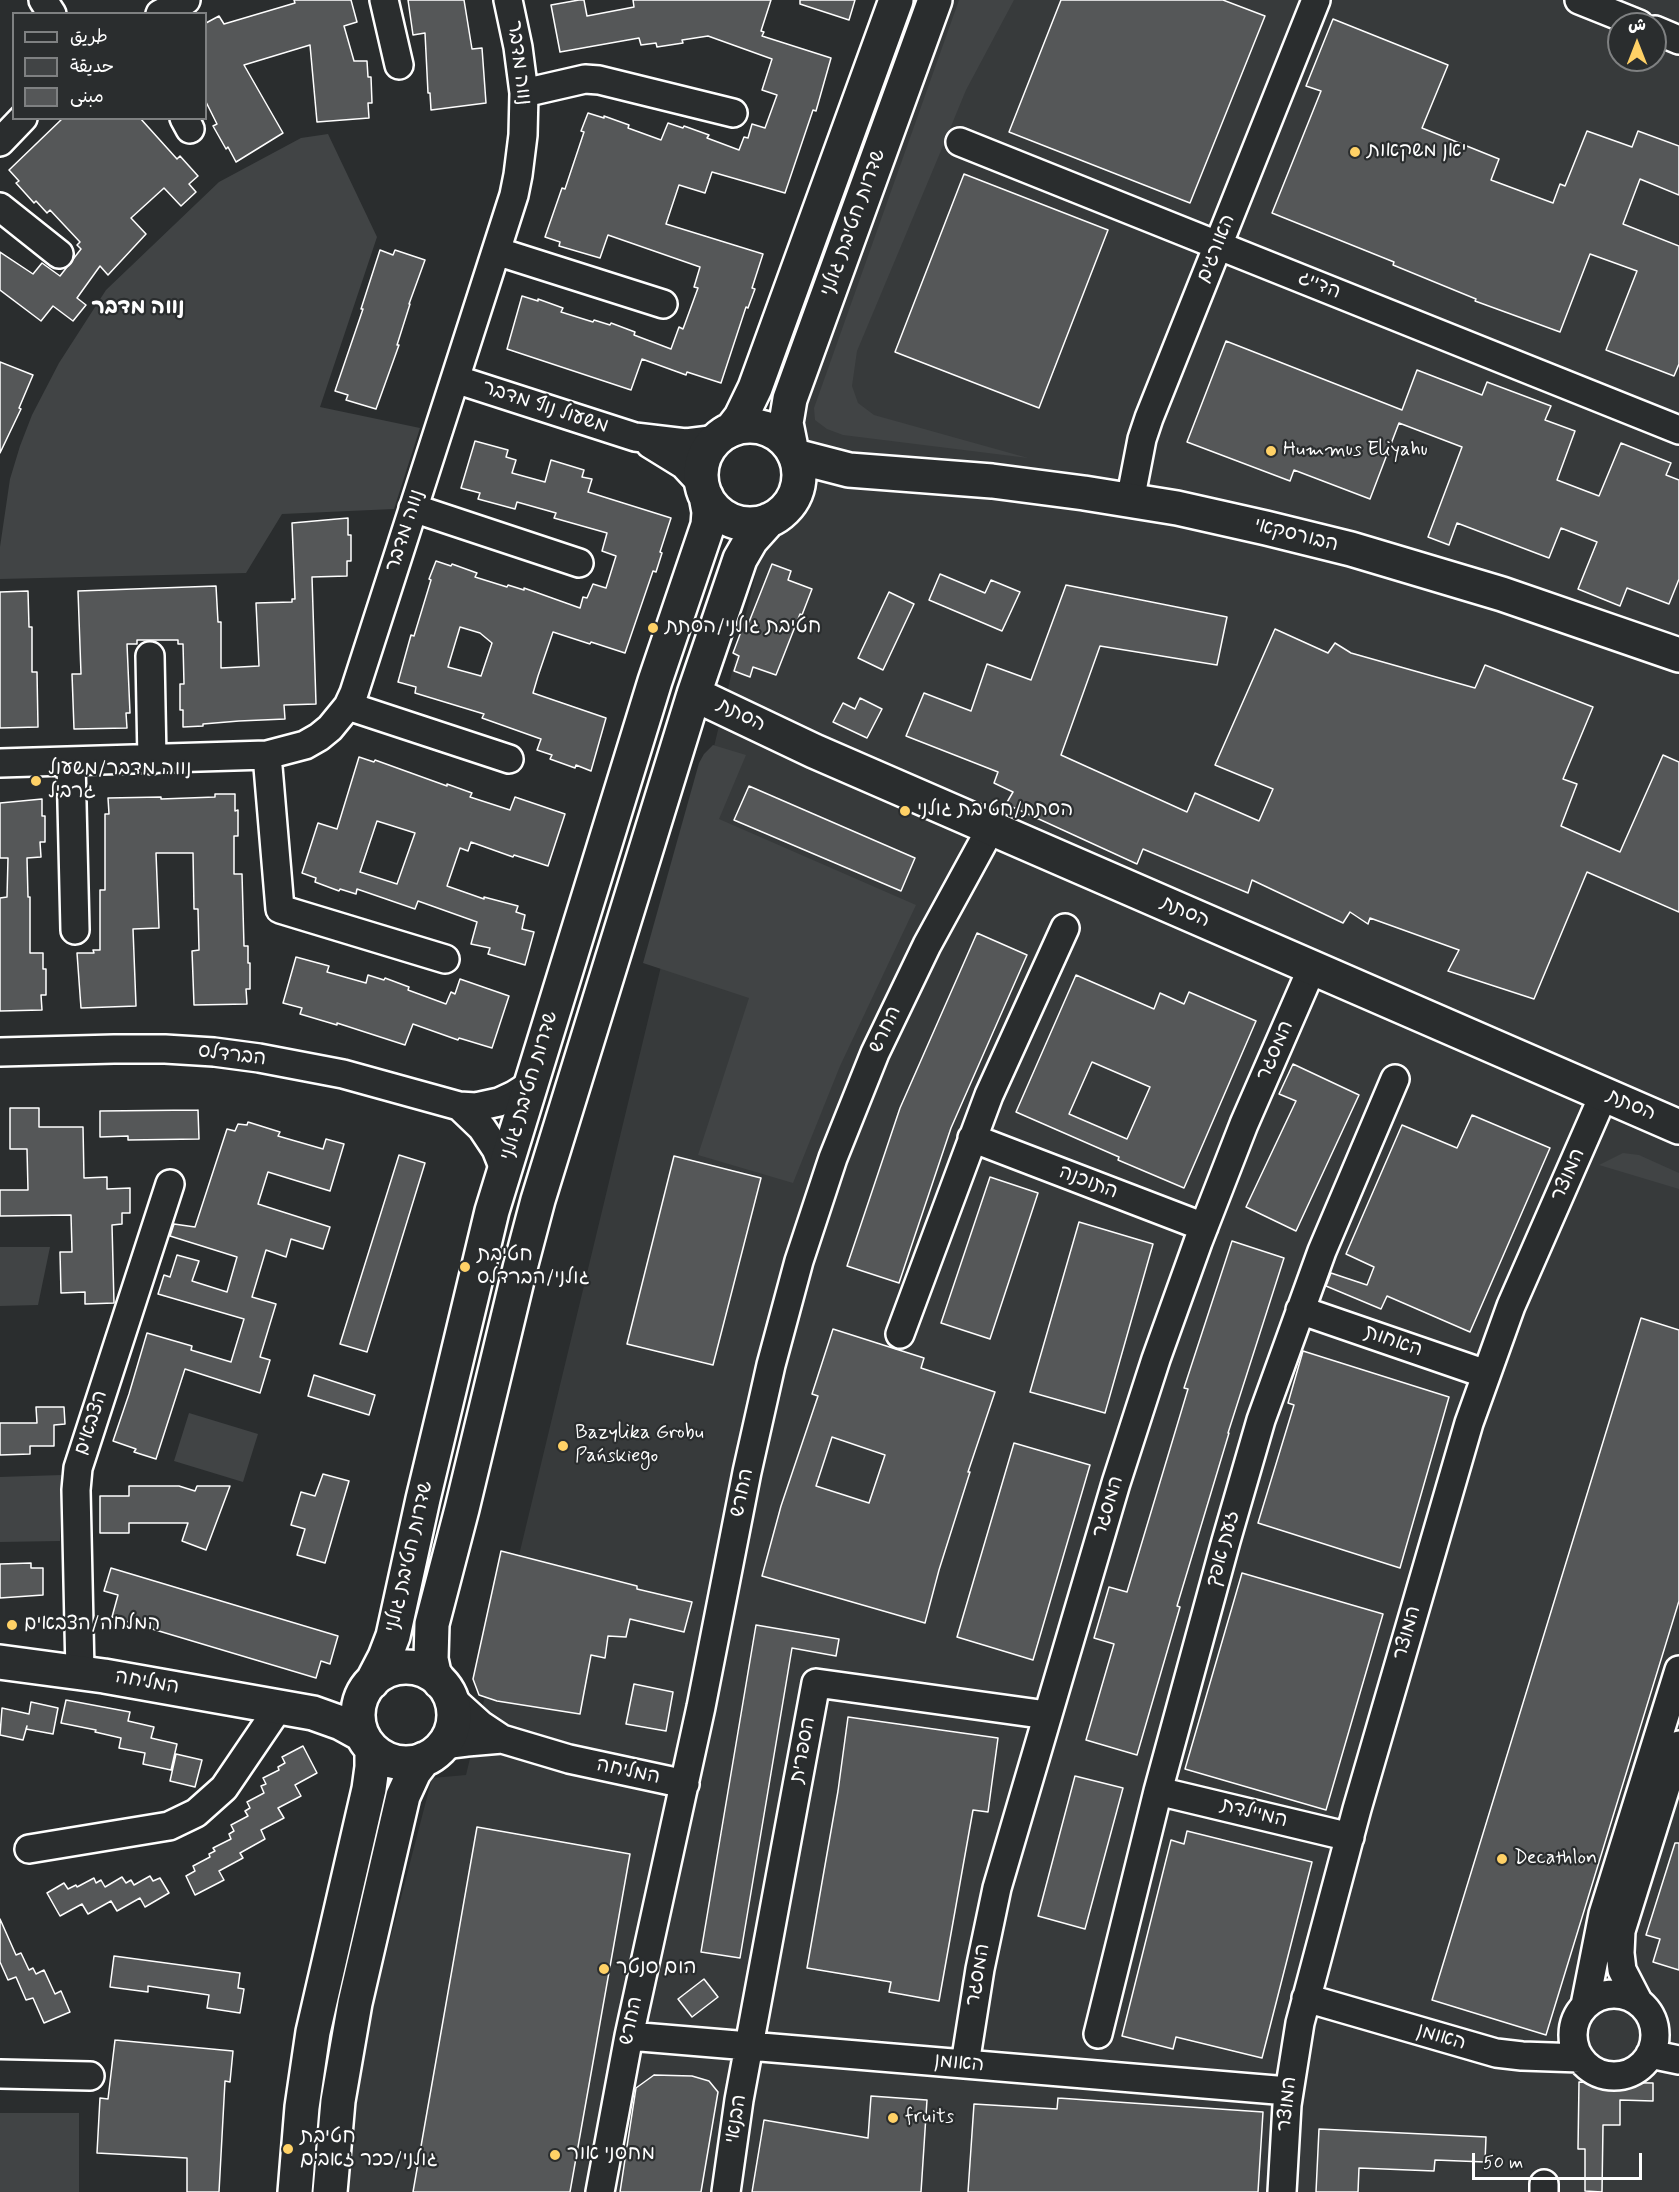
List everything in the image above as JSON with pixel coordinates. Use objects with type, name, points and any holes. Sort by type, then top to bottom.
[{"type":"street","points":[[164,12],[186,0]]},
{"type":"street","points":[[384,0],[399,65]]},
{"type":"street","name":"נווה מדבר","points":[[0,764],[267,755],[287,751],[319,737],[335,723],[348,706],[455,380],[518,175],[524,135],[524,93],[518,47],[508,0]]},
{"type":"street","name":"שדרות חטיבת גולני","points":[[724,435],[741,417],[755,388],[896,0]]},
{"type":"street","name":"שדרות חטיבת גולני","points":[[793,452],[786,423],[790,399],[935,0]]},
{"type":"street","name":"האורגים","points":[[1130,501],[1142,439],[1149,418],[1316,0]]},
{"type":"street","points":[[1579,0],[1610,12]]},
{"type":"street","points":[[524,93],[585,79],[599,80],[733,113]]},
{"type":"street","points":[[0,142],[20,120]]},
{"type":"street","name":"הדייג","points":[[960,142],[1679,430]]},
{"type":"street","points":[[0,207],[59,254]]},
{"type":"street","points":[[496,251],[663,304]]},
{"type":"street","name":"משעול נוף מדבר","points":[[455,380],[635,437],[666,452],[684,465],[698,480],[705,493]]},
{"type":"street","points":[[750,427],[769,430],[793,452],[799,475],[795,494],[780,511],[750,524],[731,520],[716,510],[705,493],[701,475],[702,465],[710,448],[724,435],[750,427]]},
{"type":"street","name":"משעול נוף מדבר","points":[[635,437],[686,443],[724,435]]},
{"type":"street","name":"הבורסקאי","points":[[793,452],[849,470],[900,476],[992,481],[1130,501],[1266,528],[1362,552],[1502,594],[1679,655]]},
{"type":"street","name":"הבורסקאי","points":[[780,511],[802,494],[836,483],[871,477],[900,476]]},
{"type":"street","name":"שדרות חטיבת גולני","points":[[369,1685],[385,1657],[393,1636],[455,1360],[504,1168],[655,681],[708,525],[709,512],[705,493]]},
{"type":"street","points":[[413,508],[579,563]]},
{"type":"street","name":"שדרות חטיבת גולני","points":[[445,1689],[434,1673],[431,1659],[432,1624],[462,1509],[519,1268],[561,1122],[694,694],[740,559],[750,540],[780,511]]},
{"type":"street","points":[[150,656],[152,760]]},
{"type":"street","name":"הסתת","points":[[694,694],[814,751],[1679,1127]]},
{"type":"street","points":[[348,706],[509,759]]},
{"type":"street","points":[[267,755],[280,909],[445,959]]},
{"type":"street","points":[[71,762],[75,930]]},
{"type":"street","name":"החרש","points":[[600,2192],[629,2036],[685,1784],[747,1473],[771,1365],[799,1261],[833,1158],[875,1053],[927,945],[991,828]]},
{"type":"street","points":[[900,1334],[993,1084],[1065,928]]},
{"type":"street","name":"המסגר","points":[[966,2064],[975,1995],[993,1906],[1096,1545],[1136,1420],[1204,1227],[1244,1124],[1312,968]]},
{"type":"street","name":"הברדלס","points":[[0,1052],[114,1048],[214,1052],[333,1072],[459,1106],[476,1107],[499,1102],[530,1085]]},
{"type":"street","name":"זעת אפך","points":[[1098,2034],[1158,1791],[1243,1479],[1300,1310],[1342,1202],[1395,1078]]},
{"type":"street","name":"המוצר","points":[[1282,2192],[1288,2091],[1296,2039],[1350,1837],[1469,1423],[1516,1296],[1604,1094]]},
{"type":"street","name":"הברדלס","points":[[459,1106],[483,1128],[504,1168]]},
{"type":"street","name":"התוכנה","points":[[972,1138],[1204,1227]]},
{"type":"street","name":"הצבאים","points":[[80,1672],[76,1490],[78,1468],[170,1184]]},
{"type":"street","name":"האחות","points":[[1300,1310],[1486,1374]]},
{"type":"street","name":"המליחה","points":[[0,1662],[80,1672],[286,1708],[327,1718],[366,1742]]},
{"type":"street","points":[[295,2192],[302,2108],[313,2032],[369,1789],[372,1761],[358,1715],[361,1697],[369,1685],[387,1671],[406,1667],[424,1671],[445,1689],[453,1706],[453,1725],[450,1734],[414,1772],[403,1796],[360,1981],[342,2075],[330,2192]]},
{"type":"street","points":[[1585,2006],[1603,1914],[1679,1670]]},
{"type":"street","name":"הספרית","points":[[749,2046],[816,1683],[1047,1715]]},
{"type":"street","name":"המליחה","points":[[286,1708],[312,1709],[327,1706],[343,1701],[369,1685]]},
{"type":"street","name":"המליחה","points":[[445,1689],[480,1725],[502,1739],[569,1759],[685,1784]]},
{"type":"street","points":[[29,1849],[169,1826],[196,1813],[224,1788],[286,1708]]},
{"type":"street","name":"המליחה","points":[[432,1754],[451,1744],[502,1739]]},
{"type":"street","points":[[366,1742],[379,1755],[396,1762],[415,1762],[432,1754]]},
{"type":"street","points":[[1638,2001],[1623,1994],[1606,1994],[1598,1996],[1585,2006],[1576,2019],[1573,2034],[1576,2050],[1585,2064],[1598,2072],[1614,2076],[1623,2075],[1638,2068],[1650,2054],[1655,2043],[1655,2026],[1649,2012],[1638,2001],[1622,1970],[1620,1953],[1622,1931],[1679,1744]]},
{"type":"street","name":"המיילדת","points":[[1158,1791],[1350,1837]]},
{"type":"street","name":"האומן","points":[[1306,1998],[1496,2053],[1516,2056],[1580,2058]]},
{"type":"street","name":"האומן","points":[[629,2036],[1288,2091]]},
{"type":"street","name":"הבנאי","points":[[726,2192],[749,2046]]},
{"type":"street","points":[[1650,2054],[1679,2060]]},
{"type":"street","points":[[0,2074],[90,2076]]},
{"type":"shaded area","points":[[894,0],[1679,0],[1679,2192],[349,2192],[350,2094],[432,1778],[466,1775]]},
{"type":"green space","points":[[959,0],[1014,0],[966,90],[857,351],[852,386],[858,403],[874,415],[1028,458],[843,435],[827,429],[815,420],[814,408]]},
{"type":"green space","points":[[328,134],[377,237],[320,407],[420,428],[394,509],[282,514],[246,573],[0,579],[0,547],[10,479],[20,446],[32,415],[59,363],[106,290],[219,182],[301,138]]},
{"type":"green space","points":[[713,745],[746,755],[719,819],[916,905],[840,1066],[793,1183],[698,1155],[749,998],[643,963],[699,763]]},
{"type":"green space","points":[[1623,1153],[1639,1155],[1679,1173],[1679,1189],[1599,1165]]},
{"type":"green space","points":[[0,1247],[50,1247],[38,1305],[0,1306]]},
{"type":"green space","points":[[189,1413],[258,1434],[243,1482],[174,1461]]},
{"type":"green space","points":[[62,1475],[60,1541],[0,1542],[0,1477]]},
{"type":"green space","points":[[0,2113],[79,2113],[79,2192],[0,2192]]},
{"type":"building","points":[[294,0],[351,0],[357,22],[344,26],[354,61],[367,61],[368,77],[371,77],[372,103],[368,103],[369,118],[317,122],[310,45],[244,65],[283,133],[236,162],[213,126],[217,124],[207,104],[207,22],[219,16],[224,24],[295,3]]},
{"type":"building","points":[[408,0],[464,0],[472,49],[482,48],[486,103],[431,110],[425,33],[413,35]]},
{"type":"building","points":[[584,0],[587,16],[634,7],[633,0],[771,0],[761,31],[764,32],[762,36],[831,58],[816,111],[813,110],[785,193],[712,172],[705,193],[679,185],[666,224],[763,254],[752,288],[755,289],[748,308],[746,307],[721,383],[687,372],[686,375],[642,359],[631,390],[507,349],[522,296],[563,308],[561,312],[593,322],[594,320],[610,325],[611,323],[635,332],[634,335],[671,349],[679,327],[683,329],[698,288],[694,287],[700,267],[608,235],[600,258],[559,246],[560,242],[545,237],[562,188],[565,189],[588,113],[629,125],[628,128],[661,140],[668,123],[683,128],[684,126],[739,150],[744,137],[748,138],[752,124],[765,128],[777,95],[762,90],[772,59],[708,36],[657,47],[656,43],[641,45],[639,38],[560,52],[551,5]]},
{"type":"building","points":[[800,0],[855,0],[849,20],[800,4]]},
{"type":"building","points":[[1061,0],[1223,0],[1265,16],[1190,203],[1009,132]]},
{"type":"building","points":[[1333,19],[1448,65],[1422,128],[1499,159],[1491,180],[1553,203],[1560,184],[1565,186],[1587,131],[1632,147],[1638,131],[1679,146],[1679,195],[1640,179],[1623,224],[1679,246],[1679,364],[1674,376],[1606,350],[1637,271],[1590,254],[1560,332],[1475,301],[1476,299],[1393,265],[1394,262],[1272,213],[1321,91],[1306,86]]},
{"type":"building","points":[[61,120],[142,120],[177,159],[180,156],[198,176],[189,184],[196,192],[181,206],[164,188],[131,218],[146,234],[108,275],[100,266],[77,298],[86,305],[73,321],[53,306],[41,321],[0,290],[0,252],[33,274],[42,263],[60,276],[81,249],[77,245],[80,242],[50,210],[47,213],[36,201],[34,203],[16,183],[19,181],[9,170]]},
{"type":"building","points":[[964,174],[1108,230],[1039,408],[895,352]]},
{"type":"building","points":[[380,250],[393,255],[395,250],[425,260],[409,304],[397,345],[399,345],[376,409],[346,400],[348,395],[335,391]]},
{"type":"building","points":[[1226,341],[1402,410],[1417,370],[1482,395],[1487,382],[1551,406],[1545,420],[1575,431],[1557,480],[1599,496],[1621,443],[1671,463],[1666,475],[1679,480],[1679,579],[1669,604],[1627,588],[1620,606],[1578,589],[1597,542],[1561,528],[1549,558],[1457,523],[1449,545],[1428,537],[1462,447],[1399,423],[1370,499],[1294,470],[1290,481],[1187,442]]},
{"type":"building","points":[[0,362],[33,375],[19,408],[21,409],[0,453]]},
{"type":"building","points":[[475,441],[508,450],[506,457],[516,460],[512,473],[545,482],[551,460],[584,470],[582,477],[592,479],[588,492],[671,518],[656,572],[653,571],[625,653],[553,632],[538,676],[533,693],[606,718],[591,771],[550,759],[552,755],[537,750],[541,739],[482,718],[484,714],[415,693],[416,687],[398,682],[436,561],[477,573],[475,577],[507,587],[508,585],[524,590],[524,588],[580,608],[583,597],[587,598],[593,584],[606,588],[616,556],[602,551],[607,533],[554,518],[556,513],[517,502],[515,509],[478,499],[480,493],[461,488]],"holes":[[[460,627],[480,633],[492,643],[481,676],[448,667]]]},
{"type":"building","points":[[348,518],[348,535],[351,535],[351,561],[347,561],[347,576],[312,577],[316,704],[284,705],[285,719],[183,727],[183,710],[180,710],[180,684],[184,684],[183,644],[178,644],[178,640],[137,640],[137,644],[127,644],[130,713],[126,713],[127,728],[74,729],[72,674],[81,674],[78,591],[216,586],[218,622],[221,622],[221,668],[259,666],[256,603],[292,602],[292,599],[295,599],[292,523]]},
{"type":"building","points":[[772,564],[791,571],[788,580],[812,589],[776,675],[753,667],[750,677],[734,671],[739,656],[733,653],[745,621],[749,622]]},
{"type":"building","points":[[940,574],[985,593],[991,580],[1020,592],[1002,631],[929,600]]},
{"type":"building","points":[[1066,585],[1227,617],[1217,665],[1100,646],[1061,755],[1187,812],[1195,793],[1259,821],[1273,789],[1215,765],[1275,629],[1328,653],[1335,643],[1351,653],[1475,688],[1485,665],[1593,707],[1563,779],[1577,784],[1561,826],[1620,852],[1663,755],[1679,762],[1679,912],[1587,872],[1534,999],[1448,971],[1459,950],[1370,918],[1368,924],[1350,912],[1343,923],[1252,880],[1248,893],[1143,849],[1137,864],[1006,804],[1013,792],[994,783],[998,772],[906,736],[924,693],[971,711],[987,664],[1031,680]]},
{"type":"building","points":[[28,591],[29,627],[32,627],[32,672],[37,672],[38,727],[0,728],[0,592]]},
{"type":"building","points":[[889,592],[914,604],[883,670],[858,658]]},
{"type":"building","points":[[860,698],[882,709],[867,738],[833,722],[843,703],[855,709]]},
{"type":"building","points":[[359,757],[374,762],[375,760],[447,786],[447,784],[472,793],[470,797],[510,810],[515,797],[565,814],[548,866],[514,855],[513,857],[471,842],[468,851],[460,848],[447,886],[484,899],[484,897],[518,906],[516,912],[525,915],[522,929],[534,932],[525,965],[488,954],[490,948],[471,944],[477,922],[418,901],[415,909],[357,889],[356,894],[340,889],[339,891],[315,882],[316,878],[302,873],[318,823],[337,829]],"holes":[[[377,821],[415,833],[397,884],[360,872]]]},
{"type":"building","points":[[749,786],[915,858],[901,891],[734,820]]},
{"type":"building","points":[[215,794],[235,794],[235,811],[238,810],[238,836],[234,836],[234,874],[242,874],[244,946],[248,946],[248,963],[250,963],[250,989],[246,989],[247,1004],[194,1005],[192,951],[199,950],[198,909],[194,909],[193,853],[156,853],[159,928],[133,929],[136,1006],[81,1008],[77,953],[94,953],[93,950],[100,950],[100,890],[105,890],[105,814],[109,814],[108,798],[215,797]]},
{"type":"building","points":[[42,799],[42,816],[45,816],[45,842],[40,842],[41,857],[27,858],[30,953],[43,953],[43,969],[46,969],[46,995],[41,995],[42,1010],[0,1011],[0,898],[7,897],[8,858],[0,858],[0,803]]},
{"type":"building","points":[[977,933],[1027,955],[951,1128],[899,1283],[847,1266],[900,1108]]},
{"type":"building","points":[[296,957],[329,966],[327,972],[366,983],[368,975],[384,980],[385,978],[409,987],[408,990],[446,1004],[451,992],[455,994],[460,979],[509,996],[492,1048],[459,1038],[458,1040],[413,1024],[405,1045],[337,1023],[337,1025],[300,1014],[302,1008],[283,1003]]},
{"type":"building","points":[[1076,975],[1154,1009],[1160,993],[1184,1004],[1189,992],[1256,1021],[1184,1188],[1016,1112]],"holes":[[[1092,1062],[1150,1087],[1127,1139],[1069,1114]]]},
{"type":"building","points":[[1293,1064],[1359,1095],[1296,1231],[1246,1207],[1296,1101],[1279,1094]]},
{"type":"building","points":[[10,1108],[39,1108],[39,1127],[83,1127],[84,1178],[107,1177],[107,1189],[130,1188],[130,1213],[122,1213],[122,1224],[112,1225],[114,1303],[85,1304],[85,1292],[61,1293],[60,1252],[72,1252],[71,1215],[0,1216],[0,1190],[28,1190],[27,1149],[10,1149]]},
{"type":"building","points":[[198,1110],[199,1139],[128,1140],[128,1136],[100,1137],[100,1111]]},
{"type":"building","points":[[1472,1115],[1550,1148],[1470,1332],[1387,1296],[1381,1309],[1326,1286],[1331,1273],[1367,1285],[1374,1267],[1346,1254],[1402,1125],[1457,1148]]},
{"type":"building","points":[[248,1122],[280,1132],[278,1136],[323,1149],[326,1139],[344,1144],[330,1191],[268,1172],[258,1204],[330,1227],[323,1249],[291,1239],[286,1257],[266,1250],[252,1297],[276,1304],[260,1357],[270,1360],[260,1393],[185,1369],[156,1459],[134,1452],[136,1449],[113,1441],[147,1333],[192,1346],[191,1350],[231,1362],[244,1319],[158,1294],[164,1275],[170,1277],[177,1255],[199,1261],[192,1281],[227,1292],[237,1257],[170,1236],[174,1224],[195,1227],[227,1129],[235,1131],[238,1124],[247,1125]]},
{"type":"building","points":[[399,1155],[425,1163],[367,1352],[340,1344]]},
{"type":"building","points":[[674,1156],[761,1178],[713,1365],[627,1344]]},
{"type":"building","points":[[990,1177],[1038,1193],[990,1339],[941,1323]]},
{"type":"building","points":[[1079,1222],[1153,1244],[1105,1413],[1030,1392]]},
{"type":"building","points":[[1232,1241],[1284,1258],[1228,1433],[1177,1606],[1180,1607],[1137,1755],[1086,1740],[1114,1644],[1094,1638],[1109,1587],[1127,1592],[1188,1389],[1184,1388]]},
{"type":"building","points":[[1641,1318],[1679,1330],[1679,1601],[1546,2035],[1432,2000]]},
{"type":"building","points":[[833,1329],[924,1358],[921,1368],[995,1392],[968,1472],[970,1472],[925,1623],[762,1576],[781,1506],[818,1396],[812,1394]],"holes":[[[832,1437],[885,1455],[869,1503],[816,1486]]]},
{"type":"building","points":[[1303,1351],[1449,1397],[1400,1568],[1258,1523],[1294,1405],[1288,1403]]},
{"type":"building","points":[[314,1375],[375,1395],[369,1415],[308,1396]]},
{"type":"building","points":[[36,1407],[64,1407],[65,1424],[54,1425],[54,1446],[30,1446],[30,1454],[0,1455],[0,1423],[37,1423]]},
{"type":"building","points":[[1014,1443],[1090,1465],[1033,1660],[957,1637]]},
{"type":"building","points":[[323,1474],[349,1481],[325,1563],[297,1555],[305,1529],[291,1525],[301,1492],[315,1496]]},
{"type":"building","points":[[129,1486],[179,1486],[195,1491],[197,1486],[230,1486],[206,1550],[182,1541],[188,1523],[129,1523],[129,1533],[100,1533],[100,1496],[129,1496]]},
{"type":"building","points":[[501,1551],[692,1602],[684,1632],[630,1619],[626,1637],[608,1636],[605,1658],[591,1655],[580,1714],[497,1701],[479,1695],[473,1679]]},
{"type":"building","points":[[31,1563],[31,1568],[43,1568],[43,1595],[0,1598],[0,1564]]},
{"type":"building","points":[[111,1568],[338,1636],[330,1664],[321,1661],[316,1678],[112,1617],[118,1595],[104,1591]]},
{"type":"building","points":[[1242,1573],[1383,1614],[1326,1810],[1185,1769]]},
{"type":"building","points":[[756,1625],[839,1639],[836,1656],[792,1648],[740,1958],[701,1952]]},
{"type":"building","points":[[634,1684],[673,1692],[666,1731],[626,1724]]},
{"type":"building","points":[[66,1700],[130,1712],[128,1721],[154,1727],[151,1738],[177,1744],[171,1770],[143,1764],[145,1753],[119,1748],[121,1738],[61,1723]]},
{"type":"building","points":[[31,1702],[58,1708],[53,1734],[26,1729],[23,1740],[0,1735],[2,1708],[29,1714]]},
{"type":"building","points":[[848,1717],[998,1738],[988,1812],[973,1810],[939,2001],[889,1992],[891,1982],[807,1968],[838,1791]]},
{"type":"building","points":[[303,1746],[317,1773],[295,1785],[301,1796],[278,1808],[284,1818],[261,1830],[265,1839],[240,1853],[243,1858],[219,1871],[224,1880],[195,1895],[186,1876],[195,1871],[193,1866],[210,1857],[209,1854],[215,1851],[213,1848],[231,1839],[229,1834],[234,1831],[231,1825],[248,1816],[245,1811],[250,1808],[247,1802],[264,1793],[261,1786],[266,1784],[263,1778],[279,1770],[278,1767],[285,1763],[282,1757]]},
{"type":"building","points":[[176,1754],[202,1760],[195,1787],[170,1781]]},
{"type":"building","points":[[1075,1776],[1123,1788],[1085,1929],[1038,1916]]},
{"type":"building","points":[[477,1827],[630,1854],[570,2192],[413,2192]]},
{"type":"building","points":[[1187,1831],[1312,1862],[1262,2058],[1176,2037],[1173,2049],[1122,2036],[1171,1840],[1184,1844]]},
{"type":"building","points":[[1675,1843],[1679,1843],[1679,1970],[1653,1962],[1660,1939],[1646,1935]]},
{"type":"building","points":[[150,1876],[153,1881],[160,1878],[169,1893],[145,1907],[140,1898],[117,1911],[111,1901],[88,1914],[82,1904],[60,1916],[47,1893],[64,1883],[68,1889],[94,1878],[96,1883],[101,1880],[105,1887],[122,1877],[126,1883],[131,1880],[134,1885]]},
{"type":"building","points":[[0,1919],[16,1955],[21,1953],[29,1970],[33,1968],[36,1974],[44,1970],[55,1994],[61,1991],[70,2012],[44,2023],[33,1998],[26,2000],[16,1977],[8,1980],[0,1962]]},
{"type":"building","points":[[114,1956],[240,1973],[238,1988],[244,1989],[240,2013],[207,2008],[209,1995],[148,1986],[148,1992],[110,1987]]},
{"type":"building","points":[[704,1979],[718,1997],[692,2017],[678,1999]]},
{"type":"building","points":[[115,2040],[233,2051],[230,2082],[225,2081],[219,2192],[187,2192],[187,2158],[97,2153],[100,2098],[108,2099]]},
{"type":"building","points":[[654,2075],[692,2076],[709,2081],[718,2092],[701,2192],[620,2192],[636,2088]]},
{"type":"building","points":[[1579,2082],[1653,2083],[1653,2101],[1620,2100],[1620,2125],[1603,2125],[1602,2192],[1585,2191],[1585,2149],[1578,2149]]},
{"type":"building","points":[[871,2096],[927,2100],[921,2192],[752,2192],[764,2120],[868,2138]]},
{"type":"building","points":[[1058,2098],[1263,2112],[1258,2192],[968,2192],[974,2104],[1057,2109]]},
{"type":"building","points":[[1319,2129],[1486,2137],[1485,2162],[1435,2160],[1434,2171],[1359,2168],[1358,2192],[1316,2192]]},
{"type":"place","name":"יאן משקאות","points":[[1355,152]]},
{"type":"place","name":"Hummus Eliyahu","points":[[1271,451]]},
{"type":"place","name":"חטיבת גולני/הסתת","points":[[653,628]]},
{"type":"place","name":"נווה מדבר/משעול גרביל","points":[[36,781]]},
{"type":"place","name":"הסתת/חטיבת גולני","points":[[905,811]]},
{"type":"place","name":"חטיבת גולני/הברדלס","points":[[465,1267]]},
{"type":"place","name":"Bazylika Grobu Pańskiego","points":[[563,1446]]},
{"type":"place","name":"המלחה/הצבאים","points":[[12,1625]]},
{"type":"place","name":"Decathlon","points":[[1502,1859]]},
{"type":"place","name":"הום סנטר","points":[[604,1969]]},
{"type":"place","name":"fruits","points":[[893,2118]]},
{"type":"place","name":"חטיבת גולני/ככר זאבים","points":[[288,2149]]},
{"type":"place","name":"מחסני אור","points":[[555,2155]]},
{"type":"district","name":"נווה מדבר","points":[[138,309]]}]
